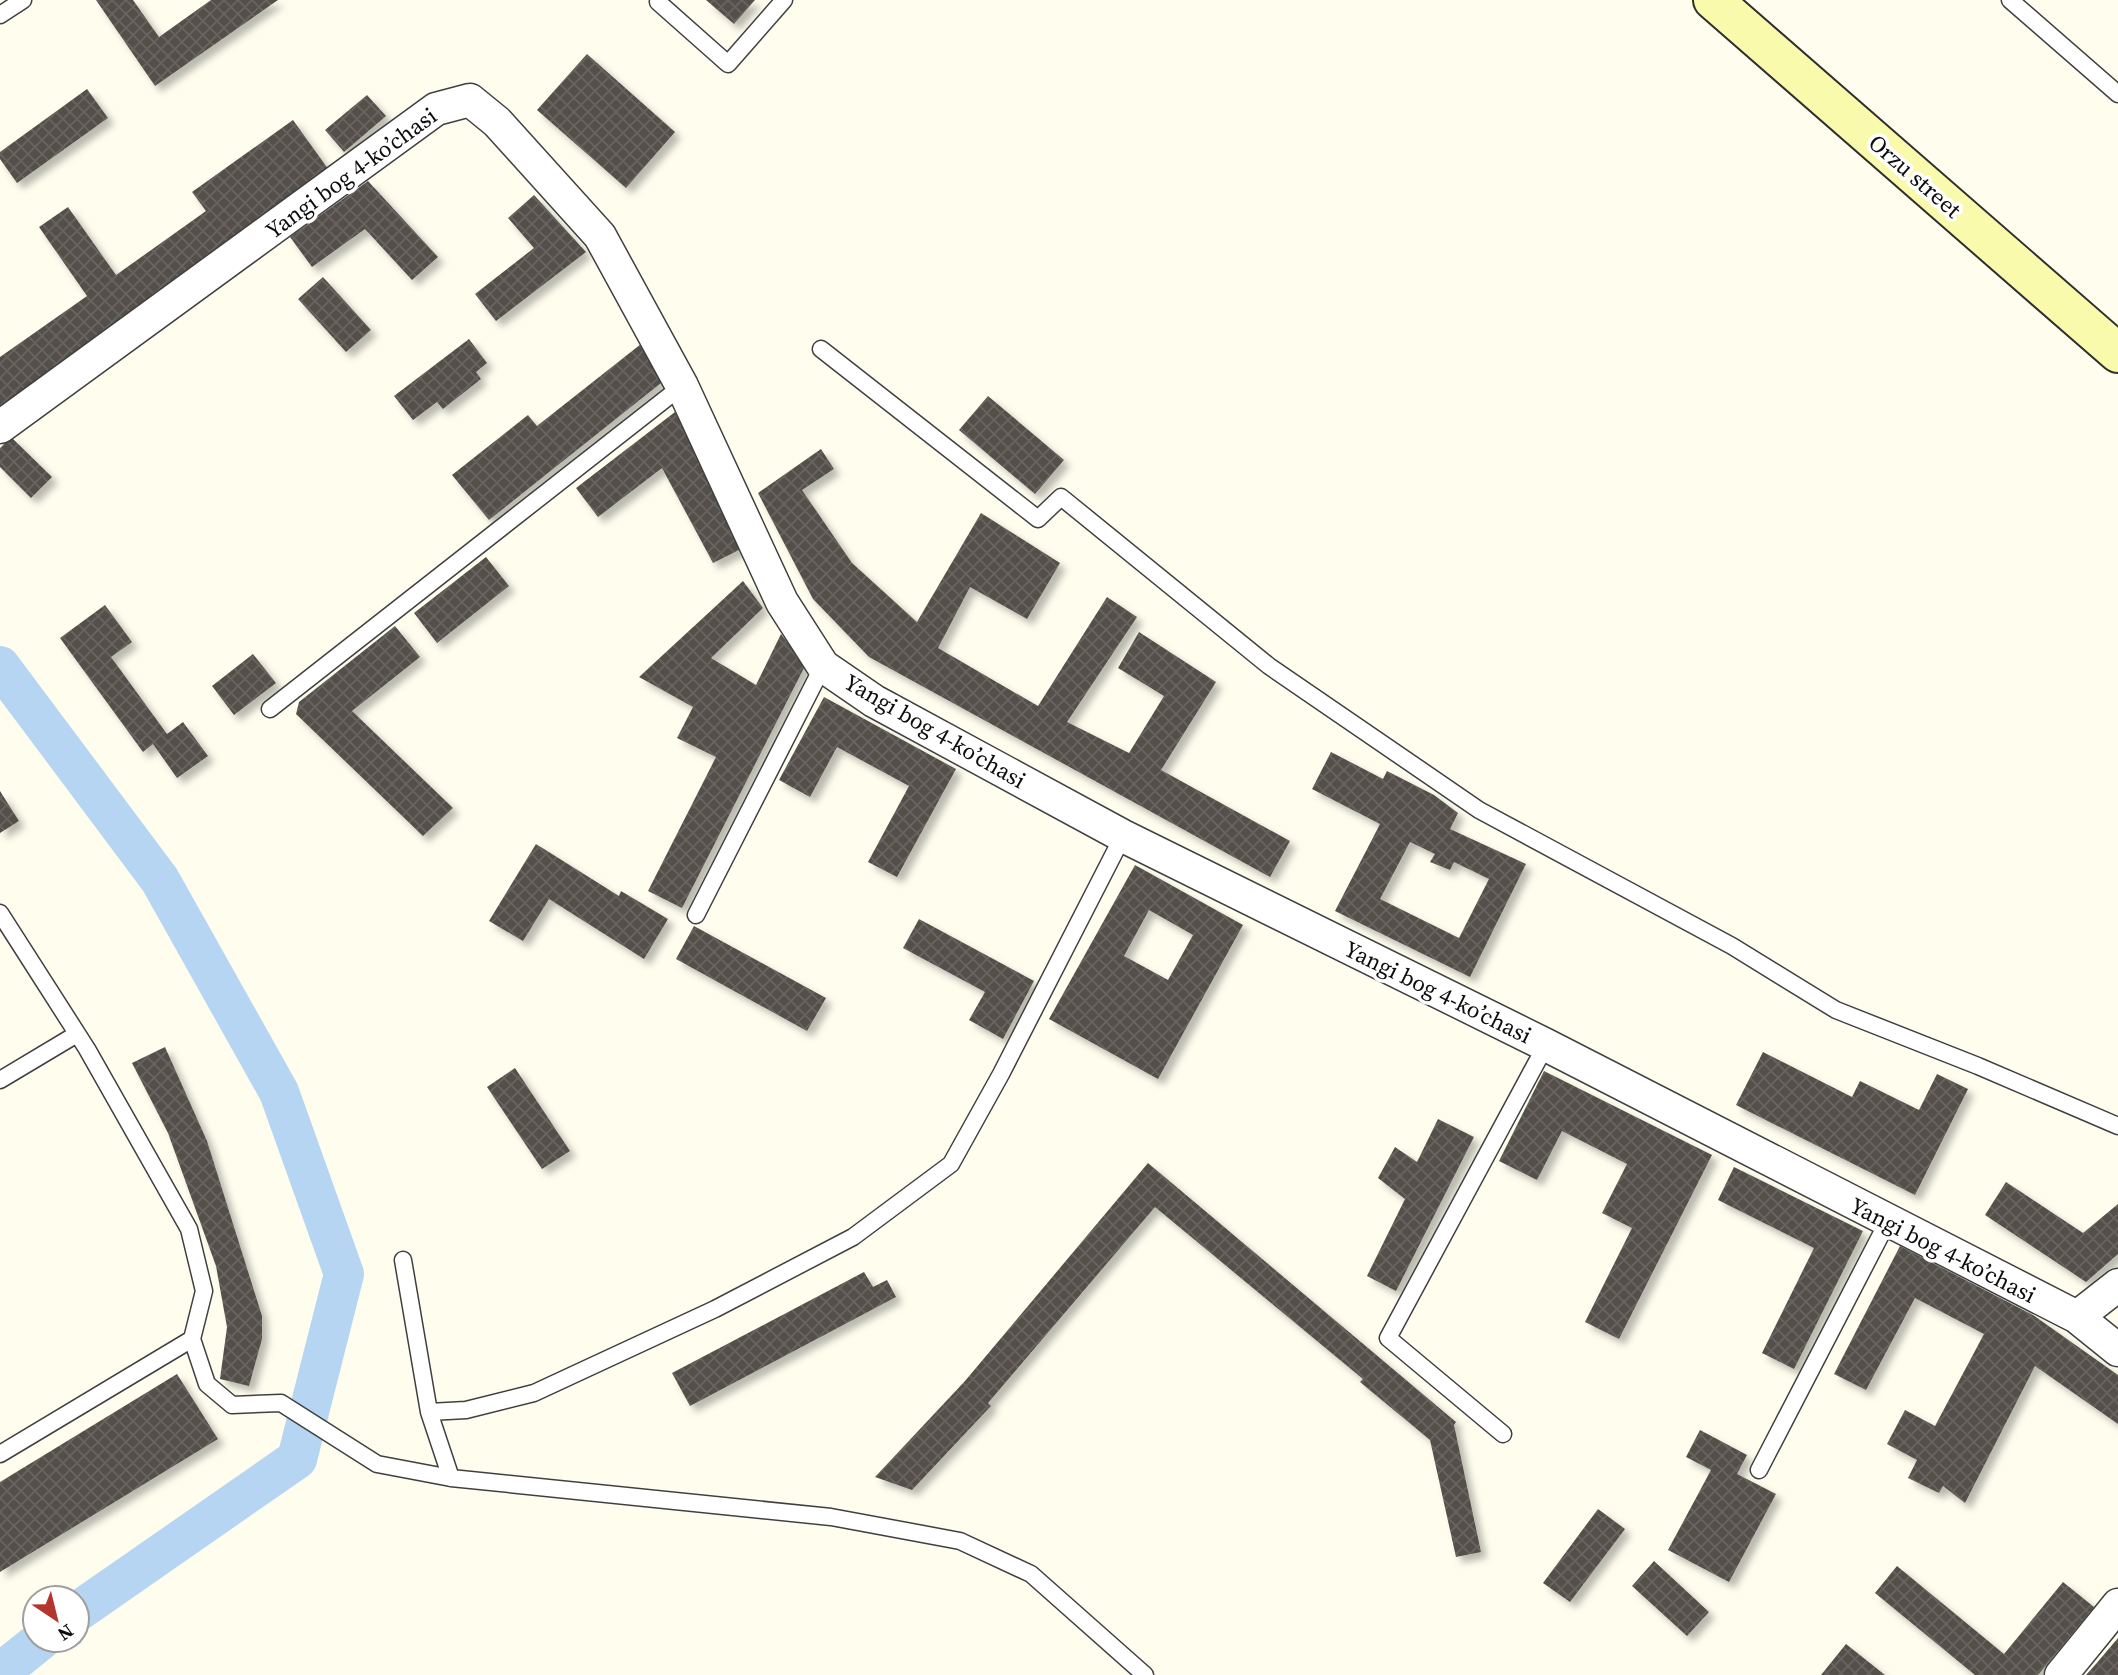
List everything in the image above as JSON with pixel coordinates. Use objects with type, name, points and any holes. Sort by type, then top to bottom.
[{"type":"main road","name":"Orzu street","points":[[1713,0],[2118,353]]},
{"type":"street","name":"Yangi bog 4-koʼchasi","points":[[0,427],[436,109],[470,100],[497,122],[600,236],[682,386],[782,602],[823,666],[874,701],[1124,836],[1546,1045],[1887,1223],[2077,1317],[2118,1350]]},
{"type":"street","points":[[2077,1317],[2118,1285]]},
{"type":"street","points":[[2061,1675],[2118,1605]]},
{"type":"lane","points":[[0,15],[23,0]]},
{"type":"lane","points":[[658,2],[728,64],[784,0]]},
{"type":"lane","points":[[2010,0],[2118,94]]},
{"type":"lane","points":[[821,349],[1038,519],[1061,497],[1269,666],[1479,810],[1732,946],[1836,1010],[1978,1066],[2118,1126]]},
{"type":"lane","points":[[270,709],[682,386]]},
{"type":"lane","points":[[696,915],[823,666]]},
{"type":"lane","points":[[429,1412],[466,1410],[534,1393],[715,1309],[853,1237],[950,1164],[1001,1074],[1124,836]]},
{"type":"lane","points":[[0,913],[77,1034],[189,1229],[204,1291],[192,1339],[207,1384],[232,1405],[281,1403],[377,1464],[451,1478],[831,1517],[960,1541],[1031,1574],[1145,1675]]},
{"type":"lane","points":[[0,1080],[77,1034]]},
{"type":"lane","points":[[1503,1434],[1388,1338],[1546,1045]]},
{"type":"lane","points":[[1759,1470],[1887,1223]]},
{"type":"lane","points":[[402,1260],[429,1412],[451,1478]]},
{"type":"lane","points":[[0,1454],[192,1339]]},
{"type":"building","points":[[96,0],[133,0],[159,37],[211,0],[278,0],[155,86]]},
{"type":"building","points":[[706,0],[755,0],[734,24]]},
{"type":"building","points":[[587,54],[675,132],[626,188],[537,110]]},
{"type":"building","points":[[87,89],[108,118],[17,183],[0,159],[0,152]]},
{"type":"building","points":[[367,95],[386,116],[344,152],[325,130]]},
{"type":"building","points":[[293,120],[331,173],[0,408],[0,357],[87,296],[39,227],[68,207],[116,275],[206,211],[192,192]]},
{"type":"building","points":[[368,181],[438,257],[412,280],[365,229],[312,267],[290,237]]},
{"type":"building","points":[[534,195],[586,252],[496,321],[475,294],[534,248],[508,218]]},
{"type":"building","points":[[323,277],[371,330],[346,352],[298,299]]},
{"type":"building","points":[[469,339],[487,363],[476,372],[481,379],[443,409],[437,402],[413,420],[394,396]]},
{"type":"building","points":[[641,344],[661,383],[489,520],[452,475],[528,415],[537,426]]},
{"type":"building","points":[[988,396],[1064,460],[1035,494],[959,430]]},
{"type":"building","points":[[675,412],[747,546],[713,563],[662,468],[598,517],[576,488]]},
{"type":"building","points":[[11,437],[52,477],[31,498],[0,467],[0,448]]},
{"type":"building","points":[[821,449],[834,469],[802,490],[852,563],[917,622],[981,513],[1060,563],[1027,619],[970,587],[938,648],[1038,706],[1107,597],[1137,617],[1067,722],[1129,753],[1164,696],[1118,668],[1139,632],[1216,682],[1161,770],[1290,841],[1270,877],[869,657],[813,599],[758,493]]},
{"type":"building","points":[[486,557],[509,586],[437,643],[414,613]]},
{"type":"building","points":[[743,581],[763,608],[711,658],[756,685],[781,634],[805,666],[682,908],[648,891],[716,757],[677,738],[693,707],[639,677]]},
{"type":"building","points":[[105,605],[132,642],[111,657],[167,734],[183,722],[208,756],[177,778],[153,744],[143,752],[60,638]]},
{"type":"building","points":[[395,626],[420,657],[352,711],[453,808],[423,836],[296,714],[299,702]]},
{"type":"building","points":[[253,654],[276,683],[234,715],[212,686]]},
{"type":"building","points":[[824,697],[956,769],[897,877],[868,862],[909,786],[837,747],[810,797],[779,780]]},
{"type":"building","points":[[1331,752],[1383,779],[1387,771],[1434,795],[1458,813],[1450,829],[1526,864],[1470,977],[1335,911],[1380,824],[1312,789]],"holes":[[[1410,842],[1435,854],[1430,862],[1450,870],[1454,862],[1489,879],[1459,938],[1380,899]]]},
{"type":"building","points":[[0,791],[19,821],[0,833]]},
{"type":"building","points":[[536,844],[619,896],[621,891],[668,919],[644,959],[549,899],[523,941],[489,921]]},
{"type":"building","points":[[1135,865],[1243,925],[1158,1079],[1049,1019]],"holes":[[[1149,910],[1193,935],[1168,980],[1124,956]]]},
{"type":"building","points":[[919,919],[1034,981],[1003,1039],[969,1020],[985,992],[903,948]]},
{"type":"building","points":[[694,926],[826,998],[807,1031],[676,959]]},
{"type":"building","points":[[165,1047],[207,1141],[262,1316],[262,1339],[249,1386],[220,1379],[227,1327],[216,1266],[168,1133],[132,1063]]},
{"type":"building","points":[[1763,1052],[1852,1097],[1860,1081],[1919,1110],[1937,1074],[1968,1089],[1915,1195],[1736,1105]]},
{"type":"building","points":[[515,1068],[570,1151],[542,1169],[487,1087]]},
{"type":"building","points":[[1544,1071],[1712,1155],[1619,1339],[1585,1322],[1632,1228],[1602,1213],[1627,1164],[1562,1131],[1537,1180],[1499,1161]]},
{"type":"building","points":[[1438,1119],[1474,1137],[1396,1291],[1367,1276],[1405,1199],[1378,1178],[1395,1147],[1417,1162]]},
{"type":"building","points":[[1148,1163],[1456,1422],[1454,1425],[1481,1552],[1456,1557],[1430,1440],[1360,1382],[1363,1379],[1155,1207],[988,1403],[991,1406],[912,1490],[875,1477],[965,1381]]},
{"type":"building","points":[[1734,1167],[1863,1231],[1794,1369],[1762,1353],[1814,1248],[1718,1200]]},
{"type":"building","points":[[2006,1182],[2083,1233],[2118,1204],[2118,1254],[2086,1282],[1985,1215]]},
{"type":"building","points":[[1900,1246],[2033,1315],[2118,1375],[2118,1424],[2035,1366],[1965,1503],[1943,1486],[1939,1493],[1908,1478],[1917,1460],[1887,1444],[1905,1410],[1935,1426],[1984,1334],[1915,1298],[1866,1390],[1834,1374]]},
{"type":"building","points":[[864,1272],[873,1287],[887,1280],[896,1297],[690,1406],[672,1373]]},
{"type":"building","points":[[177,1374],[218,1439],[0,1572],[0,1482]]},
{"type":"building","points":[[1700,1430],[1747,1455],[1737,1474],[1776,1494],[1729,1582],[1668,1550],[1711,1470],[1686,1457]]},
{"type":"building","points":[[1598,1509],[1625,1529],[1570,1602],[1543,1583]]},
{"type":"building","points":[[1654,1561],[1709,1612],[1687,1636],[1632,1586]]},
{"type":"building","points":[[1897,1566],[2004,1654],[2063,1582],[2094,1607],[2038,1675],[1975,1675],[1875,1593]]},
{"type":"building","points":[[2118,1638],[2118,1675],[2086,1675],[2095,1665]]},
{"type":"building","points":[[1846,1644],[1885,1675],[1821,1675]]},
{"type":"waterway","points":[[0,666],[160,880],[279,1092],[344,1274],[297,1459],[91,1602]]},
{"type":"waterway","points":[[0,1673],[24,1654]]}]
